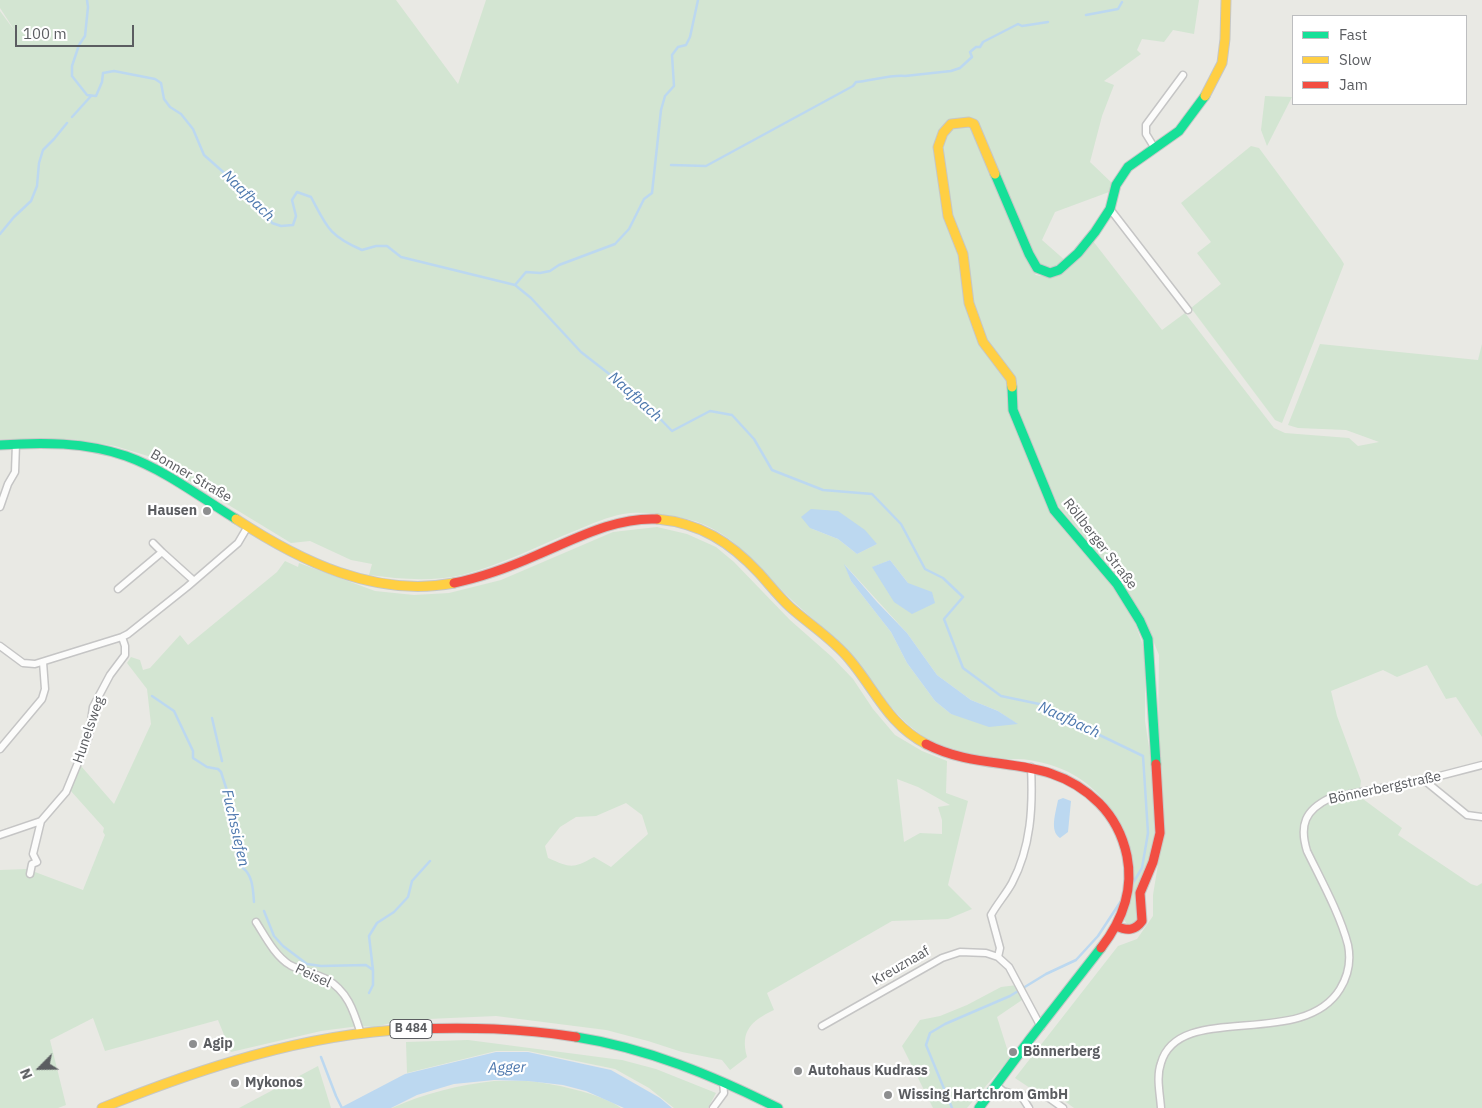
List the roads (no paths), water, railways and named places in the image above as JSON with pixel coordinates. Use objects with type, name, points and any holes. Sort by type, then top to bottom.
[{"type":"street","name":"Röllberger Straße","points":[[1116,926],[1130,931],[1138,928],[1142,922],[1140,893],[1152,862],[1160,833],[1148,638],[1140,620],[1117,584],[1054,510],[1013,410],[1011,379],[983,342],[969,303],[963,254],[948,216],[938,147],[943,132],[951,124],[970,122],[974,124],[1029,254],[1037,268],[1050,273],[1060,270],[1078,253],[1095,232],[1110,209],[1116,186],[1124,172],[1154,148],[1180,131],[1201,103],[1222,63],[1226,0]]},
{"type":"street","points":[[1154,148],[1146,134],[1146,125],[1183,75]]},
{"type":"street","points":[[1110,209],[1188,310]]},
{"type":"street","name":"Bonner Straße","points":[[0,445],[31,442],[86,446],[114,452],[151,466],[286,550],[334,571],[388,584],[436,587],[478,578],[523,562],[574,537],[605,526],[646,519],[676,521],[700,529],[722,540],[741,554],[788,605],[828,638],[850,660],[881,703],[900,725],[927,744],[950,754],[1031,768]]},
{"type":"street","points":[[0,507],[14,472],[16,444]]},
{"type":"street","points":[[0,646],[23,663],[35,664],[122,637],[171,600],[238,543],[248,526]]},
{"type":"street","points":[[153,543],[193,580]]},
{"type":"street","points":[[118,589],[162,552]]},
{"type":"street","name":"Hunelsweg","points":[[30,874],[32,864],[37,862],[33,854],[41,821],[66,792],[89,736],[93,707],[110,675],[125,655],[122,637]]},
{"type":"street","points":[[0,749],[42,699],[44,689],[43,662]]},
{"type":"street","name":"Bönnerbergstraße","points":[[1161,1108],[1158,1075],[1161,1062],[1170,1046],[1180,1038],[1205,1029],[1261,1024],[1298,1018],[1310,1014],[1330,1002],[1343,983],[1349,960],[1348,945],[1307,851],[1304,839],[1303,828],[1307,816],[1318,803],[1330,798],[1424,780],[1482,765]]},
{"type":"street","points":[[979,1108],[997,1086],[1022,1049],[1041,1027],[1103,946],[1122,915],[1128,895],[1126,849],[1121,833],[1104,808],[1080,786],[1063,777],[1031,768],[1032,813],[1023,859],[1011,886],[991,915],[1000,948],[998,957],[1010,967],[1018,980],[1025,998],[1041,1027]]},
{"type":"street","points":[[1424,780],[1467,815],[1482,817]]},
{"type":"street","points":[[0,835],[41,821]]},
{"type":"street","name":"Peisel","points":[[256,922],[275,951],[289,965],[327,980],[341,990],[350,1003],[361,1034]]},
{"type":"street","name":"Kreuznaaf","points":[[822,1026],[942,958],[960,952],[986,953],[998,957]]},
{"type":"street","points":[[897,976],[909,977]]},
{"type":"street","name":"B 484","points":[[102,1108],[194,1072],[239,1059],[312,1042],[361,1034],[412,1029],[470,1027],[553,1033],[598,1040],[641,1052],[723,1082],[778,1108]]},
{"type":"street","points":[[714,1108],[724,1093],[723,1082]]},
{"type":"street","points":[[997,1086],[1003,1091],[1022,1097],[1036,1094],[1045,1095],[1063,1108]]},
{"type":"street","points":[[1022,1097],[1028,1108]]},
{"type":"water","points":[[811,509],[838,511],[865,530],[877,544],[857,554],[838,539],[810,528],[801,517]]},
{"type":"water","points":[[890,560],[908,583],[932,592],[935,603],[912,614],[894,602],[872,567]]},
{"type":"water","points":[[844,564],[907,633],[937,675],[971,700],[998,711],[1018,724],[989,727],[951,714],[935,701],[907,663],[891,632],[851,581]]},
{"type":"water","points":[[1063,798],[1071,801],[1068,832],[1060,838],[1055,831],[1054,821],[1058,800]]},
{"type":"water","name":"Agger","points":[[496,1052],[528,1052],[611,1070],[660,1098],[672,1108],[624,1108],[586,1091],[563,1085],[494,1080],[454,1084],[417,1095],[391,1108],[340,1108],[405,1074]]},
{"type":"waterway","name":"Naafbach","points":[[87,0],[85,36],[79,45],[72,66],[72,76],[87,95],[96,96],[102,82],[103,73],[114,71],[155,79],[161,83],[164,99],[170,107],[181,114],[193,129],[204,155],[264,208],[272,223],[281,226],[293,225],[296,216],[292,200],[297,192],[311,197],[330,230],[342,240],[362,250],[376,246],[387,246],[401,257],[515,285],[531,298],[581,352],[640,398],[672,431],[710,411],[732,415],[754,439],[772,470],[823,490],[872,494],[901,524],[925,569],[943,578],[963,597],[944,619],[963,668],[1001,696],[1044,705],[1085,728],[1143,756],[1148,833],[1142,868],[1133,883]]},
{"type":"waterway","points":[[515,285],[526,272],[540,273],[550,271],[559,265],[615,244],[629,229],[644,199],[652,193],[661,110],[665,96],[674,86],[672,55],[678,47],[686,45],[690,37],[698,0]]},
{"type":"waterway","points":[[1086,15],[1118,9],[1122,2]]},
{"type":"waterway","points":[[671,165],[706,166],[853,86],[856,82],[951,71],[960,68],[972,57],[970,52],[976,47],[980,47],[983,42],[1018,24],[1022,26],[1048,22]]},
{"type":"waterway","points":[[72,117],[91,96]]},
{"type":"waterway","points":[[0,234],[31,201],[37,186],[39,163],[43,150],[67,123]]},
{"type":"waterway","name":"Fuchssiefen","points":[[152,696],[174,711],[193,751],[193,758],[207,767],[218,769],[221,772],[232,806],[232,829],[237,838],[243,868],[251,879],[254,902]]},
{"type":"waterway","points":[[212,718],[222,761]]},
{"type":"waterway","points":[[373,970],[369,936],[377,923],[394,912],[408,897],[412,881],[430,861]]},
{"type":"waterway","name":"Naafbach","points":[[952,1108],[926,1045],[930,1033],[945,1024],[1010,996],[1046,974],[1076,960],[1098,936],[1123,898]]},
{"type":"waterway","name":"Fuchssiefen","points":[[264,911],[274,936],[283,946],[307,964],[321,966],[366,965],[373,970],[373,985],[369,993]]},
{"type":"waterway","points":[[321,1057],[342,1108]]},
{"type":"place","name":"Hausen","points":[[207,511]]},
{"type":"place","name":"Agip","points":[[193,1044]]},
{"type":"place","name":"Bönnerberg","points":[[1013,1052]]},
{"type":"place","name":"Autohaus Kudrass","points":[[798,1071]]},
{"type":"place","name":"Mykonos","points":[[235,1083]]},
{"type":"place","name":"Wissing Hartchrom GmbH","points":[[888,1095]]}]
